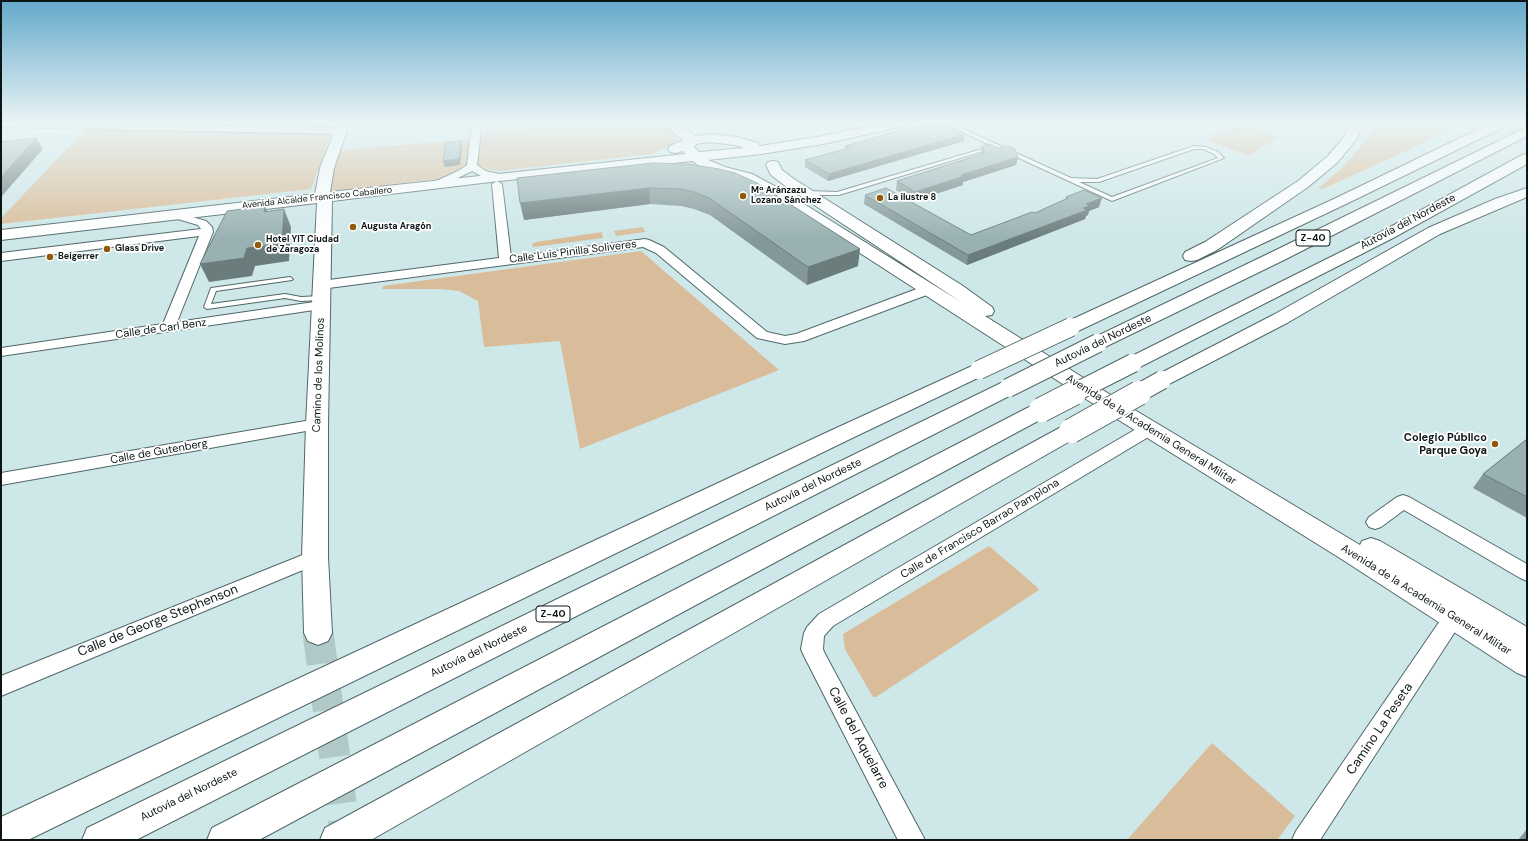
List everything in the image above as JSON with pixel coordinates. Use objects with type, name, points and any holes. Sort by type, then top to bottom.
[{"type":"main road","name":"Camino de los Molinos","points":[[318,633],[315,556],[317,424],[325,203],[322,192],[329,161]]},
{"type":"main road","name":"Avenida Alcalde Francisco Caballero","points":[[1,235],[436,185],[498,181],[639,161]]},
{"type":"main road","name":"Avenida de la Academia General Militar","points":[[705,161],[710,166],[747,177],[769,189],[927,290],[1149,429],[1352,553],[1527,664]]},
{"type":"main road","points":[[727,172],[756,172],[761,161]]},
{"type":"main road","name":"Avenida de la Academia General Militar","points":[[768,161],[781,177],[806,193],[833,201],[998,321],[1527,642]]},
{"type":"main road","points":[[1097,315],[1143,281],[1211,246],[1303,184],[1330,161]]},
{"type":"main road","points":[[1,835],[840,435],[1422,161]]},
{"type":"main road","name":"Autovía del Nordeste","points":[[98,840],[1467,161]]},
{"type":"main road","name":"Autovía del Nordeste","points":[[224,840],[1133,362],[1387,235],[1521,161]]},
{"type":"main road","name":"Avenida Alcalde Francisco Caballero","points":[[632,163],[727,172]]},
{"type":"main road","points":[[337,840],[1162,380],[1280,319],[1434,230],[1468,208],[1527,179]]},
{"type":"main road","points":[[1434,230],[1527,192]]},
{"type":"street","points":[[436,185],[462,173],[472,166],[473,161]]},
{"type":"street","points":[[472,166],[483,174],[498,181],[505,260]]},
{"type":"street","points":[[168,328],[207,232],[206,228],[202,224],[175,215]]},
{"type":"street","points":[[1,257],[207,232]]},
{"type":"street","name":"Calle Luis Pinilla Soliveres","points":[[321,296],[505,260],[639,243],[651,244],[660,250],[762,336],[785,340],[799,338],[927,290]]},
{"type":"street","name":"Calle de Carl Benz","points":[[1,352],[168,328],[321,296]]},
{"type":"street","name":"Calle de Gutenberg","points":[[1,479],[317,424]]},
{"type":"street","name":"Calle de Francisco Barrao Pamplona","points":[[814,633],[826,620],[1149,429]]},
{"type":"street","points":[[1375,522],[1403,501],[1527,573]]},
{"type":"street","name":"Calle de George Stephenson","points":[[1,686],[315,556]]},
{"type":"street","name":"Camino La Peseta","points":[[1305,840],[1454,618]]},
{"type":"street","name":"Calle del Aquelarre","points":[[814,633],[812,649],[815,656],[912,840]]},
{"type":"lane","points":[[833,201],[951,161]]},
{"type":"lane","points":[[1030,161],[1112,199],[1212,161]]},
{"type":"lane","points":[[1071,180],[1097,181],[1153,161]]},
{"type":"lane","points":[[290,279],[213,289],[207,307],[286,296],[301,299],[321,296]]},
{"type":"shaded area","points":[[55,161],[321,161],[311,189],[1,224],[2,217]]},
{"type":"shaded area","points":[[330,161],[586,161],[499,171],[487,169],[480,165],[460,168],[455,177],[322,192]]},
{"type":"shaded area","points":[[1348,161],[1384,161],[1323,189],[1319,188]]},
{"type":"shaded area","points":[[643,227],[645,232],[616,236],[614,231]]},
{"type":"shaded area","points":[[602,232],[603,238],[533,247],[532,244],[536,242]]},
{"type":"shaded area","points":[[641,251],[779,370],[580,449],[560,341],[484,347],[478,301],[459,291],[440,289],[382,289],[383,286]]},
{"type":"shaded area","points":[[989,546],[1039,590],[876,697],[873,697],[845,649],[843,634]]},
{"type":"shaded area","points":[[1212,743],[1295,816],[1277,840],[1127,840]]},
{"type":"building","points":[[1,161],[15,161],[1,177]]},
{"type":"building","points":[[807,161],[872,161],[829,174]]},
{"type":"building","points":[[959,161],[1005,161],[915,192],[897,181]]},
{"type":"building","points":[[653,163],[688,164],[735,173],[757,183],[860,249],[808,267],[709,198],[694,192],[680,189],[649,188],[520,203],[517,178]]},
{"type":"building","points":[[886,188],[971,235],[1032,212],[1035,213],[1068,198],[1066,197],[1084,190],[1102,198],[1086,204],[1090,206],[1083,208],[1087,210],[968,255],[865,195]]},
{"type":"building","points":[[265,206],[264,212],[284,209],[282,244],[247,248],[244,258],[200,264],[227,211]]},
{"type":"building","points":[[1527,439],[1527,497],[1483,474]]},
{"type":"tunnel","points":[[318,633],[346,840]]},
{"type":"place","name":"Mª Aránzazu Lozano Sánchez","points":[[743,196]]},
{"type":"place","name":"La ilustre 8","points":[[880,198]]},
{"type":"place","name":"Augusta Aragón","points":[[353,227]]},
{"type":"place","name":"Hotel YIT Ciudad de Zaragoza","points":[[258,245]]},
{"type":"place","name":"Glass Drive","points":[[107,249]]},
{"type":"place","name":"Beigerrer","points":[[50,257]]},
{"type":"place","name":"Colegio Público Parque Goya","points":[[1495,444]]}]
